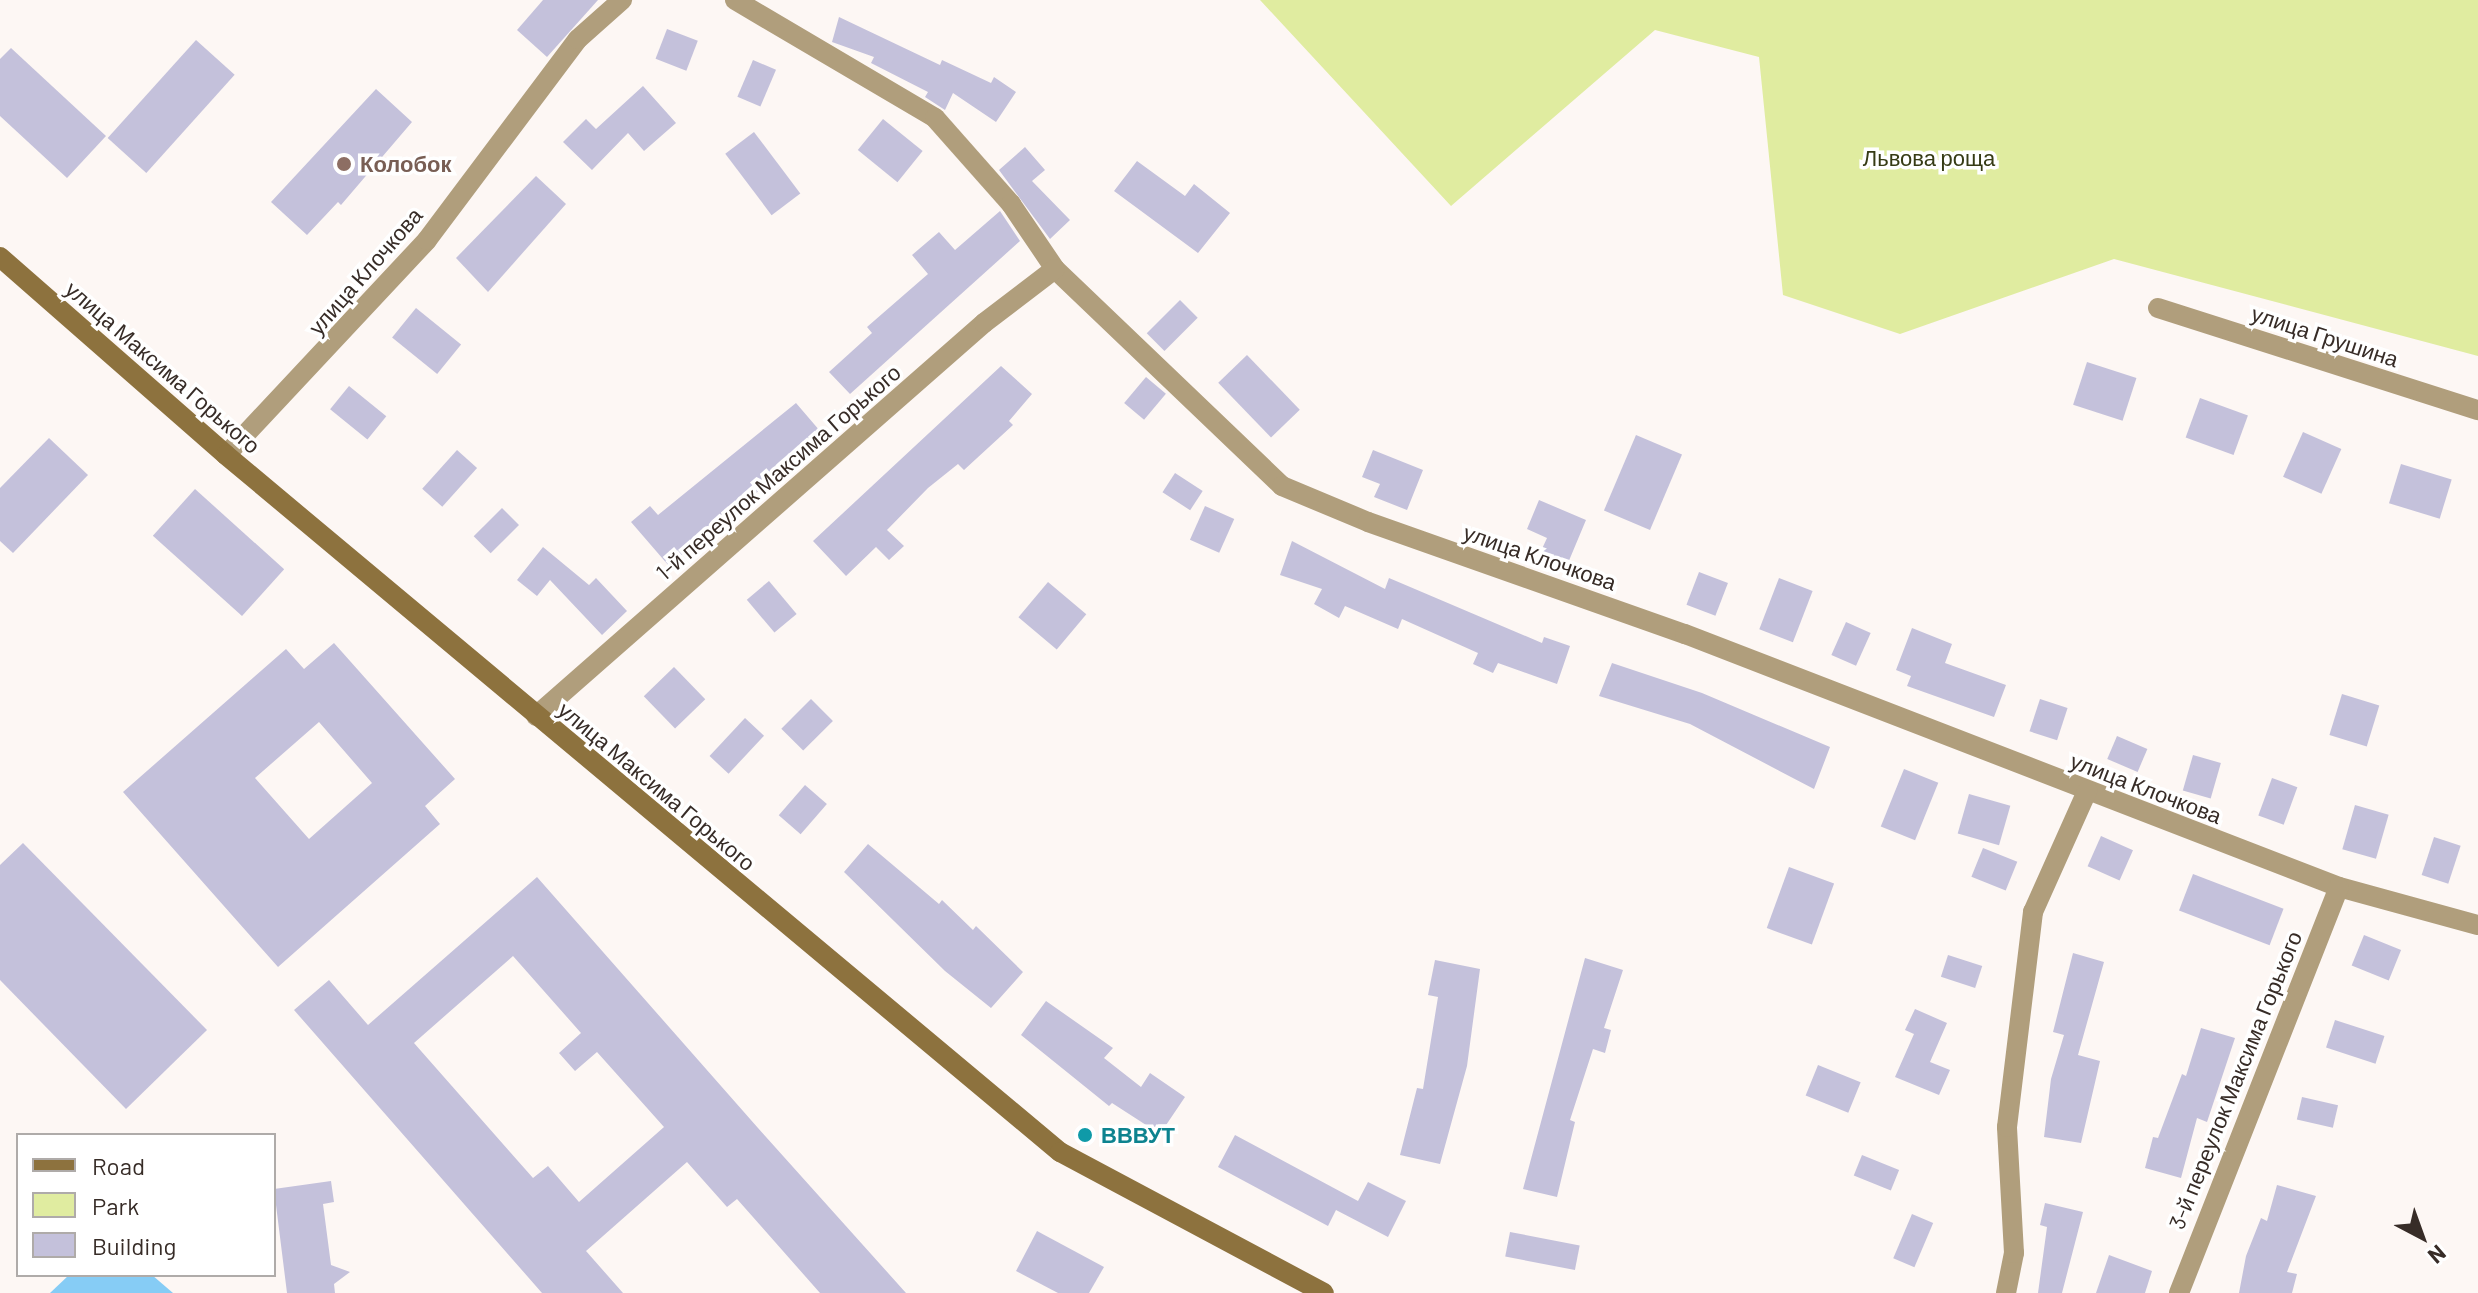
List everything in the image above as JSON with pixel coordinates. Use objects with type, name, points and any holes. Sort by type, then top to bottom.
[{"type":"main road","name":"улица Максима Горького","points":[[0,257],[226,455],[1060,1152],[1324,1293]]},
{"type":"street","name":"улица Клочкова","points":[[226,455],[427,240],[578,39],[622,0]]},
{"type":"street","name":"улица Клочкова","points":[[735,0],[935,118],[1011,204],[1055,269],[1282,486],[1368,522],[1685,634],[2339,887],[2478,925]]},
{"type":"street","name":"1-й переулок Максима Горького","points":[[536,716],[984,323],[1055,269]]},
{"type":"street","name":"улица Грушина","points":[[2158,308],[2478,410]]},
{"type":"street","points":[[2006,1293],[2014,1253],[2007,1127],[2033,912],[2087,791]]},
{"type":"street","name":"3-й переулок Максима Горького","points":[[2179,1293],[2339,887]]},
{"type":"green space","name":"Львова роща","points":[[1260,0],[2478,0],[2478,356],[2114,259],[1900,334],[1783,295],[1759,57],[1655,30],[1451,206]]},
{"type":"water","points":[[67,1277],[154,1277],[173,1293],[50,1293]]},
{"type":"building","points":[[543,0],[598,0],[547,57],[517,30]]},
{"type":"building","points":[[839,17],[940,65],[942,60],[991,83],[994,77],[1016,92],[996,122],[953,93],[945,110],[925,97],[928,92],[871,63],[874,57],[832,42]]},
{"type":"building","points":[[667,29],[698,41],[686,71],[656,59]]},
{"type":"building","points":[[196,40],[235,75],[146,173],[108,138]]},
{"type":"building","points":[[11,48],[106,136],[67,178],[0,116],[0,59]]},
{"type":"building","points":[[753,60],[776,70],[760,107],[737,97]]},
{"type":"building","points":[[643,86],[676,123],[644,151],[628,133],[592,170],[563,142],[586,119],[596,129]]},
{"type":"building","points":[[376,89],[412,122],[341,205],[338,202],[307,235],[271,202]]},
{"type":"building","points":[[883,119],[923,151],[897,182],[858,150]]},
{"type":"building","points":[[754,132],[800,193],[772,215],[725,154]]},
{"type":"building","points":[[1025,147],[1045,170],[1032,181],[1070,220],[1050,239],[999,170]]},
{"type":"building","points":[[1137,161],[1185,196],[1194,184],[1230,213],[1198,253],[1114,191]]},
{"type":"building","points":[[536,176],[566,204],[488,292],[456,258]]},
{"type":"building","points":[[1000,211],[1020,241],[850,394],[829,372],[872,333],[867,327],[928,274],[912,255],[939,232],[955,250]]},
{"type":"building","points":[[1180,300],[1198,318],[1164,351],[1147,333]]},
{"type":"building","points":[[416,308],[461,345],[437,374],[392,338]]},
{"type":"building","points":[[1247,355],[1300,410],[1271,437],[1218,383]]},
{"type":"building","points":[[2087,362],[2136,378],[2123,421],[2073,405]]},
{"type":"building","points":[[1001,366],[1032,394],[1009,421],[1013,425],[964,470],[958,464],[928,488],[887,530],[904,546],[889,560],[876,547],[846,576],[813,541]]},
{"type":"building","points":[[1146,377],[1166,394],[1144,420],[1124,403]]},
{"type":"building","points":[[349,386],[386,416],[367,440],[330,409]]},
{"type":"building","points":[[2200,398],[2248,415],[2234,455],[2186,437]]},
{"type":"building","points":[[796,403],[820,431],[780,464],[785,469],[669,566],[631,522],[650,506],[658,515]]},
{"type":"building","points":[[2303,432],[2341,449],[2321,494],[2283,477]]},
{"type":"building","points":[[1636,435],[1682,455],[1650,530],[1604,510]]},
{"type":"building","points":[[49,438],[88,475],[13,553],[0,541],[0,488]]},
{"type":"building","points":[[457,450],[477,468],[442,507],[422,489]]},
{"type":"building","points":[[1373,450],[1423,470],[1407,510],[1374,497],[1380,484],[1362,477]]},
{"type":"building","points":[[2401,464],[2452,479],[2440,519],[2389,503]]},
{"type":"building","points":[[1175,473],[1203,491],[1190,510],[1162,492]]},
{"type":"building","points":[[195,489],[284,569],[242,616],[153,536]]},
{"type":"building","points":[[1539,500],[1586,520],[1568,563],[1541,551],[1547,538],[1527,529]]},
{"type":"building","points":[[1205,506],[1234,519],[1219,553],[1190,540]]},
{"type":"building","points":[[502,508],[519,525],[491,553],[474,536]]},
{"type":"building","points":[[1292,541],[1385,589],[1389,578],[1542,643],[1544,637],[1570,646],[1557,684],[1498,663],[1493,673],[1473,664],[1478,653],[1402,619],[1398,629],[1345,606],[1339,618],[1314,604],[1322,589],[1280,575]]},
{"type":"building","points":[[543,547],[589,585],[596,578],[627,611],[602,635],[550,580],[537,596],[517,580]]},
{"type":"building","points":[[1699,572],[1728,583],[1715,616],[1686,605]]},
{"type":"building","points":[[1779,578],[1813,591],[1793,642],[1759,629]]},
{"type":"building","points":[[769,581],[797,614],[774,633],[747,600]]},
{"type":"building","points":[[1048,582],[1086,614],[1057,649],[1018,617]]},
{"type":"building","points":[[1846,622],[1871,633],[1856,666],[1831,655]]},
{"type":"building","points":[[1912,628],[1952,644],[1945,663],[2006,685],[1994,717],[1907,686],[1911,676],[1896,670]]},
{"type":"building","points":[[334,643],[455,779],[425,806],[440,824],[278,967],[123,792],[286,649],[304,669]],"holes":[[[319,722],[372,783],[309,839],[255,778]]]},
{"type":"building","points":[[1612,663],[1702,693],[1830,747],[1814,789],[1690,724],[1599,696]]},
{"type":"building","points":[[674,667],[705,699],[675,729],[644,696]]},
{"type":"building","points":[[2342,694],[2379,705],[2367,747],[2329,735]]},
{"type":"building","points":[[811,699],[833,721],[803,751],[781,729]]},
{"type":"building","points":[[2040,699],[2068,708],[2057,740],[2029,731]]},
{"type":"building","points":[[745,718],[764,736],[729,774],[710,756]]},
{"type":"building","points":[[2117,736],[2147,749],[2138,772],[2107,759]]},
{"type":"building","points":[[2193,755],[2221,763],[2211,799],[2183,791]]},
{"type":"building","points":[[1904,769],[1938,783],[1915,840],[1881,826]]},
{"type":"building","points":[[2272,778],[2297,787],[2284,825],[2258,816]]},
{"type":"building","points":[[805,785],[827,804],[801,834],[779,815]]},
{"type":"building","points":[[1969,794],[2010,806],[1999,845],[1958,833]]},
{"type":"building","points":[[2355,805],[2389,815],[2376,859],[2342,849]]},
{"type":"building","points":[[2101,836],[2133,850],[2120,880],[2088,866]]},
{"type":"building","points":[[2434,837],[2461,846],[2448,884],[2422,875]]},
{"type":"building","points":[[23,843],[207,1030],[126,1109],[0,980],[0,865]]},
{"type":"building","points":[[868,844],[939,904],[942,900],[973,930],[976,926],[1023,972],[991,1008],[945,971],[844,872]]},
{"type":"building","points":[[1983,848],[2017,862],[2006,891],[1971,877]]},
{"type":"building","points":[[1789,867],[1834,883],[1812,944],[1767,928]]},
{"type":"building","points":[[2193,874],[2284,909],[2270,945],[2179,910]]},
{"type":"building","points":[[537,877],[906,1293],[820,1293],[737,1199],[727,1207],[687,1162],[586,1251],[623,1293],[542,1293],[294,1010],[329,980],[368,1025]],"holes":[[[513,956],[581,1033],[559,1053],[575,1071],[597,1052],[664,1127],[579,1202],[548,1166],[533,1178],[414,1043]]]},
{"type":"building","points":[[2364,935],[2401,950],[2389,981],[2352,966]]},
{"type":"building","points":[[2073,953],[2104,962],[2078,1055],[2100,1061],[2081,1143],[2044,1137],[2051,1079],[2064,1035],[2053,1032]]},
{"type":"building","points":[[1948,955],[1982,966],[1975,988],[1941,977]]},
{"type":"building","points":[[1585,958],[1623,970],[1604,1028],[1611,1030],[1605,1053],[1593,1049],[1570,1120],[1575,1122],[1557,1197],[1523,1189]]},
{"type":"building","points":[[1435,960],[1480,969],[1467,1066],[1440,1164],[1400,1155],[1417,1088],[1423,1089],[1438,997],[1428,995]]},
{"type":"building","points":[[1046,1001],[1113,1048],[1104,1058],[1141,1087],[1150,1073],[1185,1097],[1160,1134],[1112,1103],[1109,1106],[1021,1035]]},
{"type":"building","points":[[1915,1009],[1947,1023],[1930,1062],[1950,1070],[1939,1095],[1895,1077],[1914,1034],[1905,1030]]},
{"type":"building","points":[[2335,1020],[2384,1036],[2375,1064],[2326,1048]]},
{"type":"building","points":[[2201,1028],[2235,1038],[2207,1122],[2197,1118],[2181,1178],[2145,1168],[2153,1137],[2158,1138],[2182,1074],[2186,1076]]},
{"type":"building","points":[[1818,1065],[1861,1082],[1848,1113],[1806,1096]]},
{"type":"building","points":[[2302,1097],[2338,1105],[2333,1128],[2297,1119]]},
{"type":"building","points":[[1235,1135],[1358,1201],[1368,1182],[1406,1201],[1388,1237],[1336,1210],[1328,1226],[1218,1167]]},
{"type":"building","points":[[1862,1155],[1899,1170],[1891,1190],[1854,1175]]},
{"type":"building","points":[[331,1181],[334,1202],[323,1204],[331,1265],[350,1272],[334,1284],[335,1293],[287,1293],[276,1189]]},
{"type":"building","points":[[2277,1185],[2316,1196],[2287,1272],[2297,1274],[2292,1293],[2239,1293],[2246,1256],[2261,1218],[2267,1221]]},
{"type":"building","points":[[2045,1203],[2083,1212],[2062,1293],[2038,1293],[2047,1227],[2040,1225]]},
{"type":"building","points":[[1912,1214],[1933,1223],[1914,1267],[1893,1258]]},
{"type":"building","points":[[1037,1231],[1104,1267],[1089,1293],[1058,1293],[1016,1271]]},
{"type":"building","points":[[1510,1232],[1580,1246],[1575,1270],[1505,1257]]},
{"type":"building","points":[[2109,1255],[2152,1271],[2145,1293],[2096,1293]]},
{"type":"place","name":"Колобок","points":[[344,164]]},
{"type":"place","name":"ВВВУТ","points":[[1085,1135]]}]
